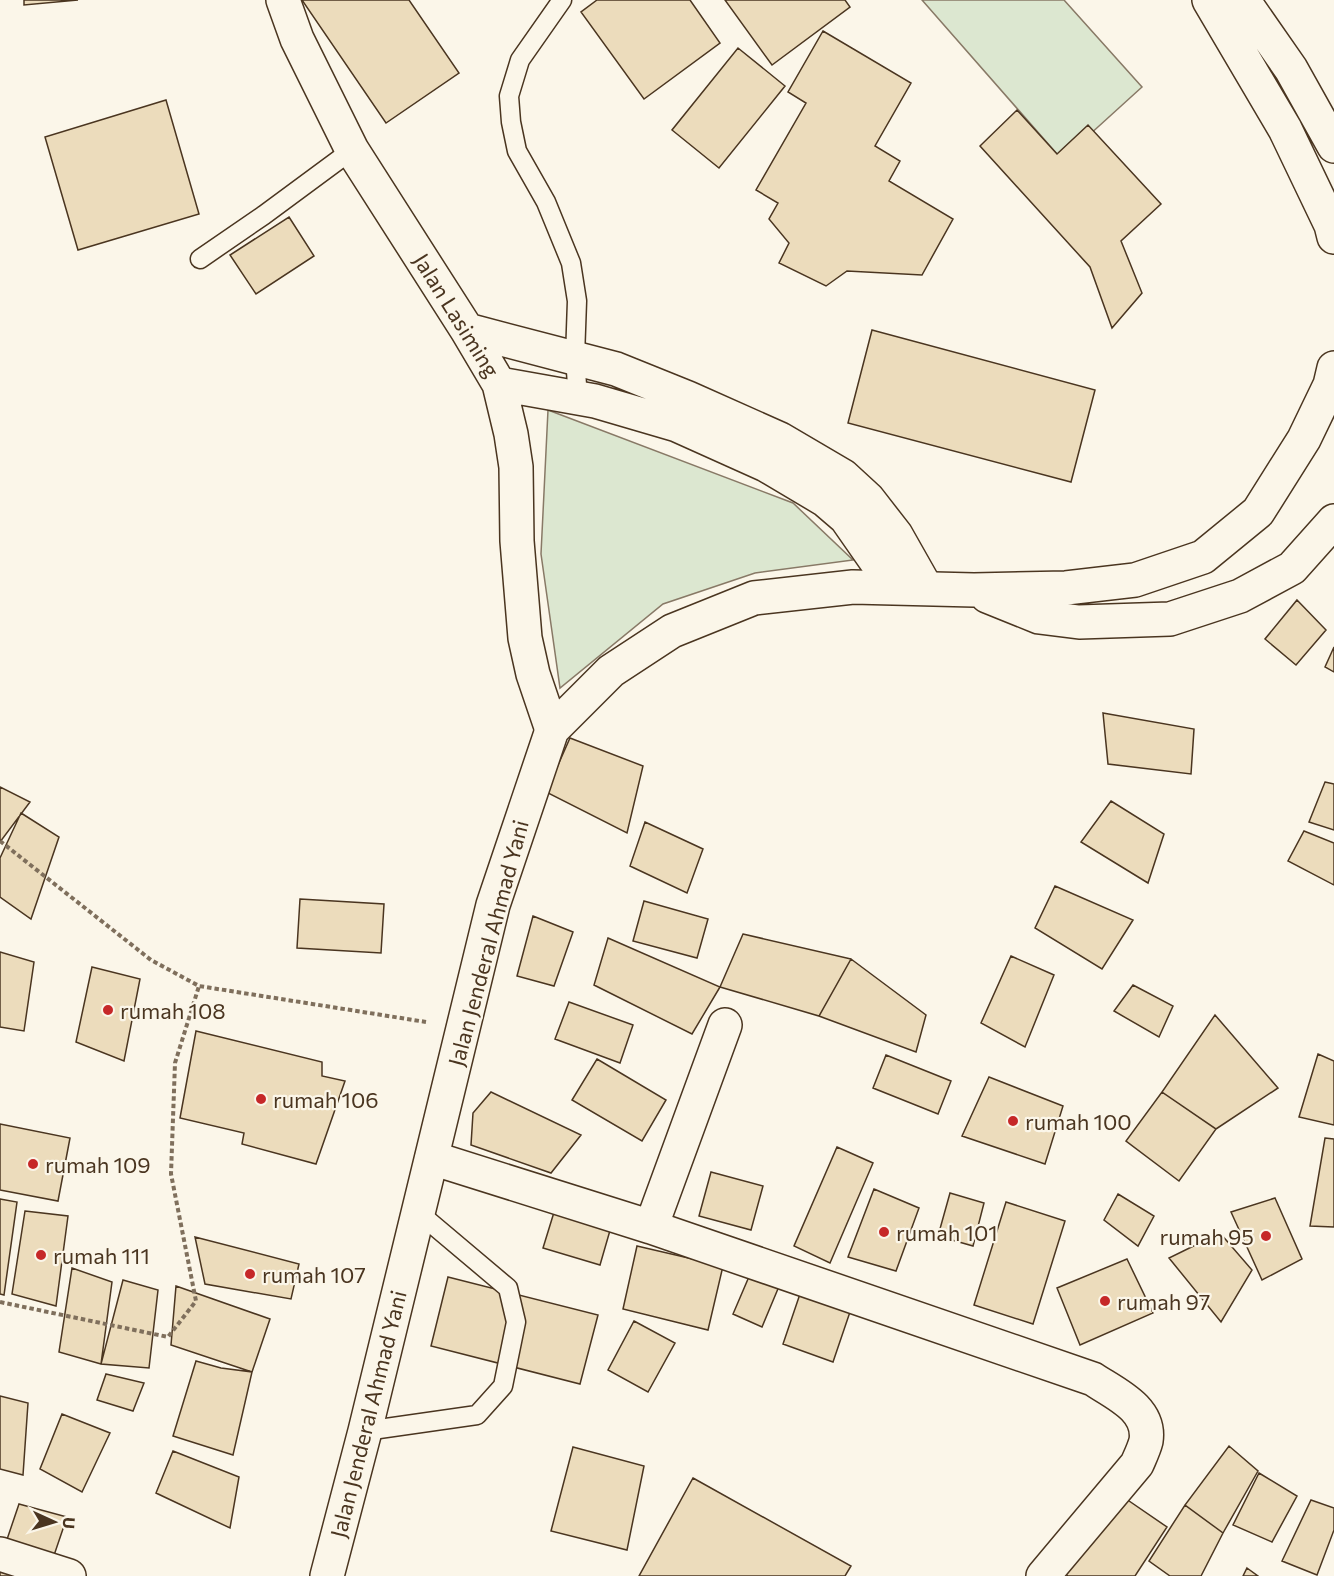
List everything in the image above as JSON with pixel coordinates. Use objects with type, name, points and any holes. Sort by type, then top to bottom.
[{"type":"main road","name":"Jalan Lasiming","points":[[283,0],[297,39],[352,150],[499,384],[516,467],[517,540],[525,638],[533,674],[552,730]]},
{"type":"main road","points":[[1209,0],[1285,129],[1331,225],[1334,237]]},
{"type":"main road","points":[[1243,0],[1291,69],[1334,146]]},
{"type":"main road","points":[[467,330],[616,369],[780,439],[843,476],[868,499],[896,535],[910,588]]},
{"type":"main road","name":"Jalan Jenderal Ahmad Yani","points":[[327,1576],[419,1213],[493,905],[552,730],[611,671],[672,631],[754,598],[853,587],[974,590],[1066,588],[1135,580],[1203,557],[1258,512],[1304,440],[1330,386],[1334,368]]},
{"type":"main road","points":[[499,384],[578,399],[595,400],[677,425],[766,465],[825,500],[846,518],[910,588]]},
{"type":"main road","name":"Jalan Jenderal Ahmad Yani","points":[[974,590],[1039,617],[1079,622],[1170,619],[1240,596],[1292,568],[1334,521]]},
{"type":"main road","points":[[651,1227],[725,1025]]},
{"type":"main road","points":[[432,1158],[651,1227],[1093,1379],[1129,1402],[1143,1418],[1146,1426],[1146,1443],[1137,1464],[1043,1576]]},
{"type":"main road","points":[[0,1554],[69,1576]]},
{"type":"lane","points":[[562,0],[520,60],[510,96],[511,122],[517,151],[546,202],[571,263],[577,301],[575,357],[578,399]]},
{"type":"lane","points":[[200,259],[352,150]]},
{"type":"lane","points":[[365,1431],[477,1415],[503,1386],[516,1322],[508,1288],[419,1213]]},
{"type":"path","points":[[0,841],[151,960],[199,986],[463,1028]]},
{"type":"path","points":[[0,1302],[168,1336],[196,1301],[171,1174],[175,1063],[199,986]]},
{"type":"green space","points":[[922,0],[1064,0],[1142,87],[1066,156],[1057,154]]},
{"type":"green space","points":[[548,410],[793,503],[853,560],[755,573],[663,604],[560,688],[541,554]]},
{"type":"building","points":[[24,0],[78,0],[24,5]]},
{"type":"building","points":[[302,0],[409,0],[459,73],[386,123]]},
{"type":"building","points":[[597,0],[690,0],[720,43],[644,99],[581,12]]},
{"type":"building","points":[[725,0],[845,0],[850,7],[772,65]]},
{"type":"building","points":[[823,31],[911,83],[875,146],[900,161],[889,181],[953,219],[922,275],[847,271],[826,286],[779,263],[789,243],[769,219],[778,203],[756,190],[806,103],[788,92]]},
{"type":"building","points":[[738,48],[785,86],[719,168],[672,130]]},
{"type":"building","points":[[166,100],[199,214],[78,250],[45,137]]},
{"type":"building","points":[[1017,110],[1057,154],[1088,125],[1161,204],[1121,241],[1142,293],[1112,328],[1090,267],[980,146]]},
{"type":"building","points":[[289,217],[314,256],[256,294],[230,255]]},
{"type":"building","points":[[872,330],[1095,390],[1071,482],[848,423]]},
{"type":"building","points":[[1297,600],[1326,630],[1296,665],[1265,639]]},
{"type":"building","points":[[1334,647],[1334,672],[1325,667]]},
{"type":"building","points":[[1103,713],[1194,729],[1191,774],[1108,764]]},
{"type":"building","points":[[570,738],[643,766],[627,833],[546,792]]},
{"type":"building","points":[[1325,782],[1334,784],[1334,830],[1309,822]]},
{"type":"building","points":[[0,787],[30,802],[0,842]]},
{"type":"building","points":[[1111,801],[1164,834],[1148,883],[1081,842]]},
{"type":"building","points":[[21,813],[59,837],[31,919],[0,897],[0,858]]},
{"type":"building","points":[[645,822],[703,849],[687,893],[630,866]]},
{"type":"building","points":[[1304,831],[1334,843],[1334,885],[1288,861]]},
{"type":"building","points":[[1055,886],[1133,920],[1102,969],[1035,928]]},
{"type":"building","points":[[300,899],[384,904],[381,953],[297,948]]},
{"type":"building","points":[[644,901],[708,919],[697,958],[633,941]]},
{"type":"building","points":[[533,916],[573,932],[554,986],[517,976]]},
{"type":"building","points":[[743,934],[851,959],[819,1016],[720,987]]},
{"type":"building","points":[[608,938],[720,987],[692,1034],[594,985]]},
{"type":"building","points":[[0,952],[34,962],[24,1031],[0,1027]]},
{"type":"building","points":[[1011,956],[1054,975],[1025,1047],[981,1023]]},
{"type":"building","points":[[851,959],[926,1015],[916,1052],[819,1016]]},
{"type":"building","name":"rumah 108","points":[[92,967],[140,979],[124,1061],[76,1042]]},
{"type":"building","points":[[1133,985],[1173,1006],[1159,1037],[1114,1011]]},
{"type":"building","points":[[569,1002],[633,1025],[620,1063],[555,1039]]},
{"type":"building","points":[[1215,1015],[1278,1088],[1216,1129],[1162,1092]]},
{"type":"building","name":"rumah 106","points":[[196,1031],[322,1062],[322,1076],[345,1081],[316,1164],[242,1144],[244,1133],[180,1118]]},
{"type":"building","points":[[1318,1054],[1334,1061],[1334,1125],[1299,1117]]},
{"type":"building","points":[[886,1055],[951,1081],[938,1114],[873,1088]]},
{"type":"building","points":[[597,1059],[666,1100],[642,1141],[572,1100]]},
{"type":"building","name":"rumah 100","points":[[989,1077],[1063,1106],[1045,1164],[962,1136]]},
{"type":"building","points":[[491,1092],[581,1135],[551,1173],[471,1145],[473,1113]]},
{"type":"building","points":[[1162,1092],[1216,1129],[1179,1181],[1126,1141]]},
{"type":"building","name":"rumah 109","points":[[0,1124],[70,1138],[58,1201],[0,1190]]},
{"type":"building","points":[[1325,1138],[1334,1139],[1334,1227],[1310,1226]]},
{"type":"building","points":[[837,1147],[873,1163],[830,1263],[794,1246]]},
{"type":"building","points":[[711,1172],[763,1186],[751,1230],[699,1216]]},
{"type":"building","name":"rumah 101","points":[[874,1189],[919,1208],[896,1271],[848,1257]]},
{"type":"building","points":[[950,1193],[984,1203],[973,1246],[938,1236]]},
{"type":"building","points":[[1118,1194],[1154,1216],[1138,1246],[1104,1220]]},
{"type":"building","name":"rumah 95","points":[[1275,1198],[1302,1259],[1262,1280],[1231,1212]]},
{"type":"building","points":[[0,1199],[17,1202],[4,1295],[0,1294]]},
{"type":"building","points":[[1006,1202],[1065,1221],[1033,1324],[974,1305]]},
{"type":"building","points":[[555,1209],[611,1227],[600,1265],[543,1248]]},
{"type":"building","name":"rumah 111","points":[[25,1211],[68,1216],[56,1306],[12,1294]]},
{"type":"building","points":[[1220,1233],[1252,1270],[1221,1322],[1169,1258]]},
{"type":"building","name":"rumah 107","points":[[195,1237],[299,1264],[291,1299],[205,1284]]},
{"type":"building","points":[[637,1246],[723,1266],[708,1330],[623,1309]]},
{"type":"building","name":"rumah 97","points":[[1127,1259],[1153,1313],[1080,1345],[1057,1288]]},
{"type":"building","points":[[72,1268],[112,1282],[101,1364],[59,1352]]},
{"type":"building","points":[[751,1272],[780,1284],[762,1327],[733,1314]]},
{"type":"building","points":[[448,1277],[598,1315],[580,1384],[431,1346]]},
{"type":"building","points":[[123,1280],[158,1290],[149,1368],[101,1364]]},
{"type":"building","points":[[176,1286],[270,1319],[252,1372],[171,1345]]},
{"type":"building","points":[[801,1291],[851,1309],[833,1362],[783,1344]]},
{"type":"building","points":[[634,1321],[675,1343],[648,1392],[608,1370]]},
{"type":"building","points":[[196,1361],[221,1368],[252,1372],[233,1455],[173,1436]]},
{"type":"building","points":[[106,1374],[144,1383],[133,1411],[97,1400]]},
{"type":"building","points":[[0,1396],[28,1403],[23,1475],[0,1469]]},
{"type":"building","points":[[62,1414],[110,1433],[82,1492],[40,1469]]},
{"type":"building","points":[[1229,1446],[1258,1471],[1223,1533],[1185,1505]]},
{"type":"building","points":[[573,1447],[644,1466],[627,1550],[551,1531]]},
{"type":"building","points":[[173,1451],[239,1477],[230,1528],[156,1493]]},
{"type":"building","points":[[1259,1473],[1297,1496],[1272,1542],[1233,1525]]},
{"type":"building","points":[[693,1478],[851,1566],[845,1576],[639,1576]]},
{"type":"building","points":[[1116,1492],[1167,1527],[1135,1576],[1068,1576],[1054,1565]]},
{"type":"building","points":[[1311,1500],[1334,1508],[1334,1530],[1317,1575],[1282,1561]]},
{"type":"building","points":[[19,1504],[67,1517],[47,1576],[0,1576],[0,1560]]},
{"type":"building","points":[[1185,1505],[1223,1533],[1201,1576],[1170,1576],[1149,1561]]},
{"type":"building","points":[[1247,1568],[1258,1576],[1243,1576]]},
{"type":"place","name":"rumah 108","points":[[108,1010]]},
{"type":"place","name":"rumah 106","points":[[261,1099]]},
{"type":"place","name":"rumah 100","points":[[1013,1121]]},
{"type":"place","name":"rumah 109","points":[[33,1164]]},
{"type":"place","name":"rumah 101","points":[[884,1232]]},
{"type":"place","name":"rumah 95","points":[[1266,1236]]},
{"type":"place","name":"rumah 111","points":[[41,1255]]},
{"type":"place","name":"rumah 107","points":[[250,1274]]},
{"type":"place","name":"rumah 97","points":[[1105,1301]]}]
